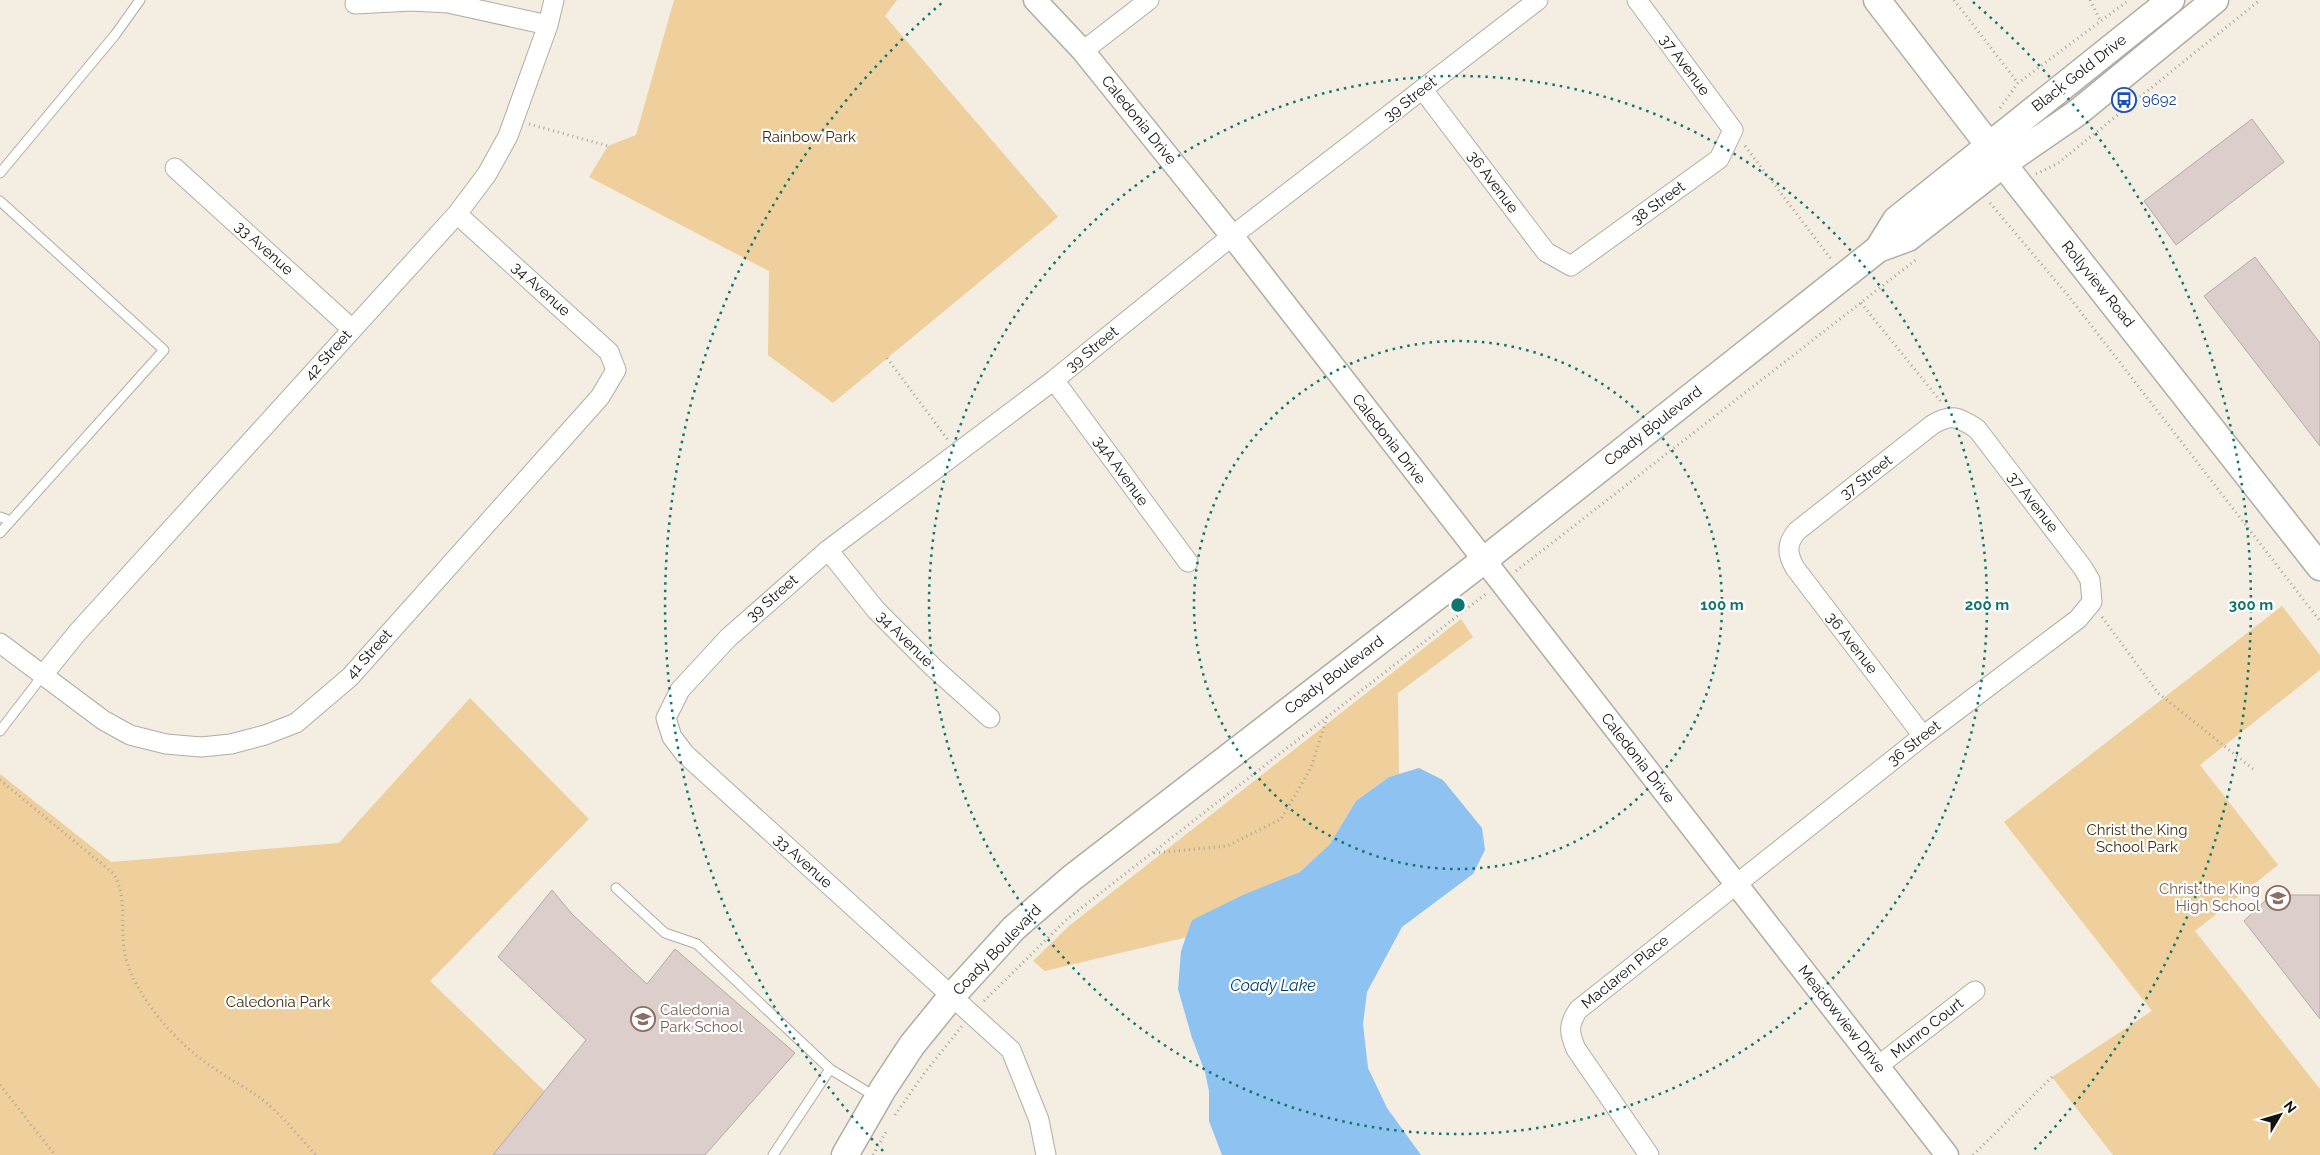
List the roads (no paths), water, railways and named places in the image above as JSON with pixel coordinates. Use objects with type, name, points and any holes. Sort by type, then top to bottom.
[{"type":"main road","name":"Rollyview Road","points":[[1877,0],[2003,164],[2320,567]]},
{"type":"main road","name":"Black Gold Drive","points":[[2003,164],[2171,0]]},
{"type":"main road","name":"Black Gold Drive","points":[[2003,164],[2077,113],[2215,0]]},
{"type":"main road","name":"Coady Boulevard","points":[[845,1155],[912,1045],[951,997],[1014,928],[1073,877],[1483,561],[1844,276],[1878,248],[1896,220],[2003,164]]},
{"type":"street","name":"42 Street","points":[[43,675],[77,633],[457,214],[487,174],[508,136],[548,25],[554,0]]},
{"type":"street","name":"Caledonia Drive","points":[[1035,0],[1083,51],[1232,236],[1736,884]]},
{"type":"street","points":[[1083,51],[1149,0]]},
{"type":"street","name":"39 Street","points":[[666,718],[680,690],[728,638],[828,550],[1054,380],[1232,236],[1538,0]]},
{"type":"street","name":"37 Avenue","points":[[1636,0],[1733,130]]},
{"type":"street","points":[[355,4],[412,1],[448,3],[548,25]]},
{"type":"street","name":"36 Avenue","points":[[1423,90],[1546,252],[1571,266]]},
{"type":"street","name":"38 Street","points":[[1571,266],[1719,159],[1733,130]]},
{"type":"street","name":"33 Avenue","points":[[175,168],[352,329]]},
{"type":"street","name":"34 Avenue","points":[[457,214],[609,352],[616,370]]},
{"type":"street","name":"41 Street","points":[[0,643],[102,720],[130,734],[166,744],[201,747],[231,744],[265,735],[296,723],[350,677],[600,397],[616,370]]},
{"type":"street","name":"34A Avenue","points":[[1054,380],[1188,562]]},
{"type":"street","name":"37 Avenue","points":[[1953,417],[1977,429],[2084,568],[2090,580],[2092,602]]},
{"type":"street","name":"37 Street","points":[[1788,547],[1789,539],[1797,530],[1932,425],[1943,418],[1953,417]]},
{"type":"street","name":"36 Avenue","points":[[1788,547],[1789,557],[1795,568],[1923,736]]},
{"type":"street","name":"34 Avenue","points":[[828,550],[876,610],[934,668],[990,718]]},
{"type":"street","name":"36 Street","points":[[1736,884],[1923,736],[2078,619],[2092,602]]},
{"type":"street","name":"33 Avenue","points":[[666,718],[672,737],[686,754],[1011,1050],[1038,1120],[1046,1155]]},
{"type":"street","name":"Meadowview Drive","points":[[1736,884],[1948,1155]]},
{"type":"street","name":"Maclaren Place","points":[[1649,1155],[1576,1049],[1569,1035],[1570,1022],[1578,1010],[1736,884]]},
{"type":"street","name":"Munro Court","points":[[1878,1066],[1975,991]]},
{"type":"lane","points":[[0,173],[115,35],[140,0]]},
{"type":"lane","points":[[0,202],[164,350],[0,533]]},
{"type":"lane","points":[[0,518],[11,521]]},
{"type":"lane","points":[[0,731],[43,675]]},
{"type":"lane","points":[[616,888],[665,933],[697,944],[830,1069],[878,1098]]},
{"type":"lane","points":[[773,1155],[830,1069]]},
{"type":"water","name":"Coady Lake","points":[[1419,768],[1443,780],[1482,828],[1485,850],[1473,874],[1402,927],[1367,992],[1363,1024],[1368,1068],[1387,1108],[1421,1155],[1222,1155],[1209,1121],[1209,1091],[1205,1072],[1192,1038],[1178,989],[1181,951],[1192,920],[1243,895],[1300,872],[1330,844],[1356,801],[1389,777]]},
{"type":"place","name":"9692","points":[[2124,100]]},
{"type":"place","name":"Christ the King High School","points":[[2278,898]]},
{"type":"place","name":"Caledonia Park School","points":[[643,1019]]},
{"type":"park label","name":"Rainbow Park","points":[[809,137]]},
{"type":"park label","name":"Christ the King School Park","points":[[2137,838]]},
{"type":"park label","name":"Caledonia Park","points":[[278,1002]]}]
